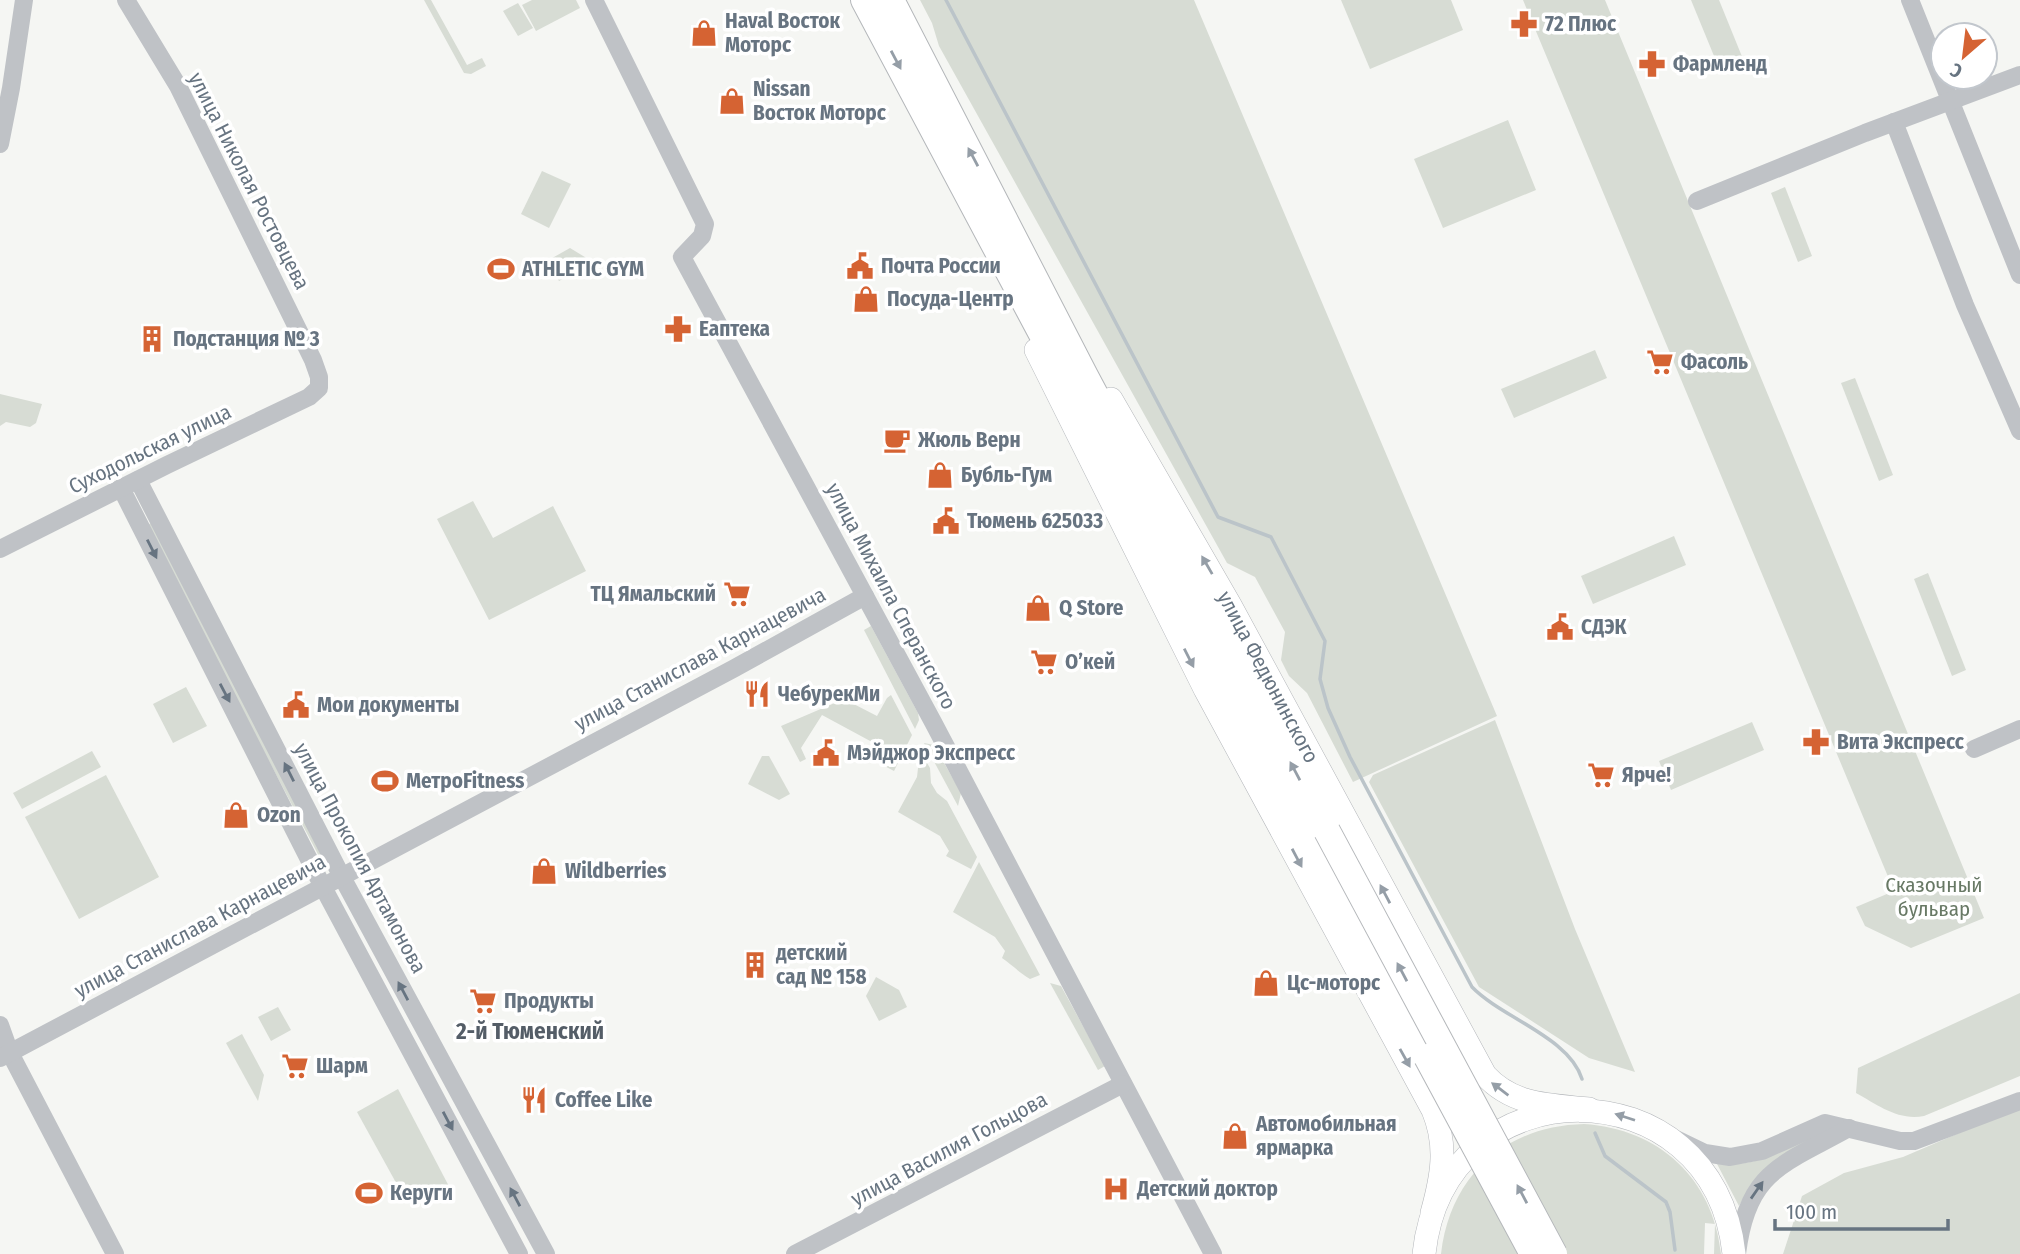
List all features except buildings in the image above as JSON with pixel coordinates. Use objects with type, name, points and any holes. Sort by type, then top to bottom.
[{"type":"highway","name":"улица Федюнинского","points":[[864,0],[1085,376],[1319,836]]},
{"type":"highway","name":"улица Федюнинского","points":[[891,0],[978,192]]},
{"type":"highway","points":[[1319,836],[1533,1254]]},
{"type":"highway","points":[[1319,836],[1554,1254]]},
{"type":"main road","name":"улица Федюнинского","points":[[978,192],[1055,294],[1114,404],[1230,605],[1480,1068],[1501,1090],[1522,1101],[1589,1109]]},
{"type":"main road","name":"улица Федюнинского","points":[[978,192],[1018,316],[1081,437],[1176,632],[1433,1110],[1441,1132],[1443,1158],[1440,1185],[1432,1213]]},
{"type":"main road","points":[[1424,1254],[1432,1213],[1444,1186],[1473,1150],[1492,1135],[1534,1115],[1570,1109],[1589,1109],[1625,1116],[1659,1131],[1688,1154],[1712,1183],[1727,1216],[1735,1254]]},
{"type":"street","points":[[0,144],[24,0]]},
{"type":"street","name":"улица Николая Ростовцева","points":[[126,0],[178,86],[231,190],[313,360],[319,377],[319,388]]},
{"type":"street","name":"улица Михаила Сперанского","points":[[594,0],[702,213],[705,224],[702,236],[682,257],[865,596],[1213,1254]]},
{"type":"street","points":[[1910,0],[2020,275]]},
{"type":"street","points":[[1697,201],[2020,75]]},
{"type":"street","points":[[1894,122],[1968,310],[2020,431]]},
{"type":"street","name":"Суходольская улица","points":[[0,549],[309,397],[319,388]]},
{"type":"street","name":"улица Прокопия Артамонова","points":[[138,480],[342,877],[546,1254]]},
{"type":"street","name":"улица Прокопия Артамонова","points":[[121,488],[323,887],[519,1254]]},
{"type":"street","name":"улица Станислава Карнацевича","points":[[5,1055],[865,596]]},
{"type":"street","points":[[1974,749],[2020,729]]},
{"type":"street","points":[[0,1025],[5,1055],[115,1254]]},
{"type":"street","name":"улица Василия Гольцова","points":[[795,1254],[1123,1084]]},
{"type":"street","points":[[1659,1131],[1705,1153],[1730,1157],[1762,1151],[1825,1123],[1914,1142],[2020,1101]]},
{"type":"street","points":[[1735,1254],[1746,1207],[1762,1182],[1775,1170],[1849,1128]]},
{"type":"green space","points":[[424,0],[431,0],[467,65],[482,58],[486,66],[471,74],[464,73]]},
{"type":"green space","points":[[532,0],[576,0],[580,8],[536,31],[522,5]]},
{"type":"green space","points":[[920,0],[1194,0],[1497,716],[1353,782],[1307,693],[1289,676],[1281,660],[1285,632],[1255,577],[1227,563],[939,46],[932,23]]},
{"type":"green space","points":[[1341,0],[1451,0],[1463,30],[1370,69]]},
{"type":"green space","name":"Сказочный бульвар","points":[[1523,0],[1605,0],[1984,918],[1911,948],[1865,926],[1856,907],[1894,891]]},
{"type":"green space","points":[[1691,0],[1719,0],[1745,64],[1721,73]]},
{"type":"green space","points":[[518,3],[533,28],[518,36],[503,11]]},
{"type":"green space","points":[[1508,120],[1536,190],[1443,228],[1414,159]]},
{"type":"green space","points":[[542,171],[571,184],[549,228],[521,214]]},
{"type":"green space","points":[[1785,187],[1812,256],[1798,262],[1771,193]]},
{"type":"green space","points":[[570,248],[593,262],[559,281],[547,261]]},
{"type":"green space","points":[[1595,350],[1607,378],[1514,418],[1501,389]]},
{"type":"green space","points":[[1855,378],[1893,475],[1879,481],[1841,383]]},
{"type":"green space","points":[[0,394],[42,404],[36,423],[30,427],[6,422],[0,426]]},
{"type":"green space","points":[[473,501],[493,538],[553,506],[586,571],[489,620],[437,519]]},
{"type":"green space","points":[[151,523],[327,857],[321,860],[145,526]]},
{"type":"green space","points":[[1674,536],[1686,565],[1593,604],[1581,576]]},
{"type":"green space","points":[[1928,573],[1966,670],[1952,676],[1914,579]]},
{"type":"green space","points":[[871,626],[918,713],[919,720],[915,729],[864,630]]},
{"type":"green space","points":[[186,687],[207,726],[173,743],[153,704]]},
{"type":"green space","points":[[891,695],[912,735],[894,771],[873,760],[877,752],[872,742],[822,715],[801,748],[806,759],[800,762],[781,726],[844,699],[877,716]]},
{"type":"green space","points":[[1495,720],[1575,929],[1635,1072],[1589,1058],[1479,987],[1369,782],[1373,775]]},
{"type":"green space","points":[[1752,722],[1764,750],[1671,790],[1659,761]]},
{"type":"green space","points":[[924,743],[934,745],[961,793],[958,806]]},
{"type":"green space","points":[[92,751],[101,767],[22,809],[13,793]]},
{"type":"green space","points":[[920,751],[930,768],[931,783],[937,793],[947,801],[977,857],[971,869],[946,856],[949,851],[940,836],[898,812],[917,777]]},
{"type":"green space","points":[[762,756],[769,756],[790,794],[779,800],[748,784]]},
{"type":"green space","points":[[106,775],[159,877],[79,919],[25,817]]},
{"type":"green space","points":[[979,862],[1040,975],[1030,979],[1023,974],[1002,958],[1005,951],[995,937],[953,912]]},
{"type":"green space","points":[[876,977],[899,990],[907,1007],[879,1021],[866,996]]},
{"type":"green space","points":[[1050,983],[1061,986],[1105,1066],[1098,1070]]},
{"type":"green space","points":[[2020,993],[2020,1076],[1924,1116],[1915,1117],[1897,1114],[1856,1093],[1858,1068]]},
{"type":"green space","points":[[278,1007],[291,1030],[271,1041],[258,1017]]},
{"type":"green space","points":[[242,1034],[264,1075],[258,1101],[226,1043]]},
{"type":"green space","points":[[398,1089],[453,1194],[434,1203],[405,1199],[357,1112]]},
{"type":"green space","points":[[2020,1107],[2020,1254],[1783,1254],[1802,1196],[1844,1173],[1903,1157]]},
{"type":"green space","points":[[1584,1124],[1611,1128],[1636,1136],[1658,1147],[1678,1162],[1707,1202],[1715,1224],[1705,1223],[1704,1254],[1441,1254],[1446,1226],[1456,1201],[1469,1179],[1486,1161],[1506,1145],[1530,1134],[1556,1127]]},
{"type":"green space","points":[[1817,1133],[1819,1137],[1783,1158],[1764,1173],[1739,1206],[1716,1162],[1730,1164],[1756,1161],[1781,1152]]},
{"type":"green space","points":[[1715,1224],[1716,1227],[1721,1254],[1714,1254]]},
{"type":"waterway","points":[[946,0],[1218,517],[1271,537],[1325,641],[1320,679],[1328,708],[1350,757],[1472,987],[1564,1051],[1575,1064],[1582,1079]]},
{"type":"waterway","points":[[1595,1133],[1605,1156],[1666,1202],[1675,1250]]},
{"type":"place","name":"72 Плюс","points":[[1524,24]]},
{"type":"place","name":"Haval Восток Моторс","points":[[704,33]]},
{"type":"place","name":"Фармленд","points":[[1652,64]]},
{"type":"place","name":"Nissan Восток Моторс","points":[[732,101]]},
{"type":"place","name":"Почта России","points":[[860,266]]},
{"type":"place","name":"ATHLETIC GYM","points":[[501,269]]},
{"type":"place","name":"Посуда-Центр","points":[[866,299]]},
{"type":"place","name":"Еаптека","points":[[678,329]]},
{"type":"place","name":"Подстанция № 3","points":[[152,339]]},
{"type":"place","name":"Фасоль","points":[[1660,362]]},
{"type":"place","name":"Жюль Верн","points":[[897,440]]},
{"type":"place","name":"Бубль-Гум","points":[[940,475]]},
{"type":"place","name":"Тюмень 625033","points":[[946,521]]},
{"type":"place","name":"ТЦ Ямальский","points":[[737,594]]},
{"type":"place","name":"Q Store","points":[[1038,608]]},
{"type":"place","name":"СДЭК","points":[[1560,627]]},
{"type":"place","name":"О’кей","points":[[1044,662]]},
{"type":"place","name":"ЧебурекМи","points":[[757,694]]},
{"type":"place","name":"Мои документы","points":[[296,705]]},
{"type":"place","name":"Вита Экспресс","points":[[1816,742]]},
{"type":"place","name":"Мэйджор Экспресс","points":[[826,753]]},
{"type":"place","name":"Ярче!","points":[[1601,775]]},
{"type":"place","name":"МетроFitness","points":[[385,781]]},
{"type":"place","name":"Ozon","points":[[236,815]]},
{"type":"place","name":"Wildberries","points":[[544,871]]},
{"type":"place","name":"детский сад № 158","points":[[755,965]]},
{"type":"place","name":"Цс-моторс","points":[[1266,983]]},
{"type":"place","name":"Продукты","points":[[483,1001]]},
{"type":"place","name":"Шарм","points":[[295,1066]]},
{"type":"place","name":"Coffee Like","points":[[534,1100]]},
{"type":"place","name":"Автомобильная ярмарка","points":[[1235,1136]]},
{"type":"place","name":"Детский доктор","points":[[1116,1189]]},
{"type":"place","name":"Керуги","points":[[369,1193]]},
{"type":"district","name":"2-й Тюменский","points":[[530,1031]]}]
